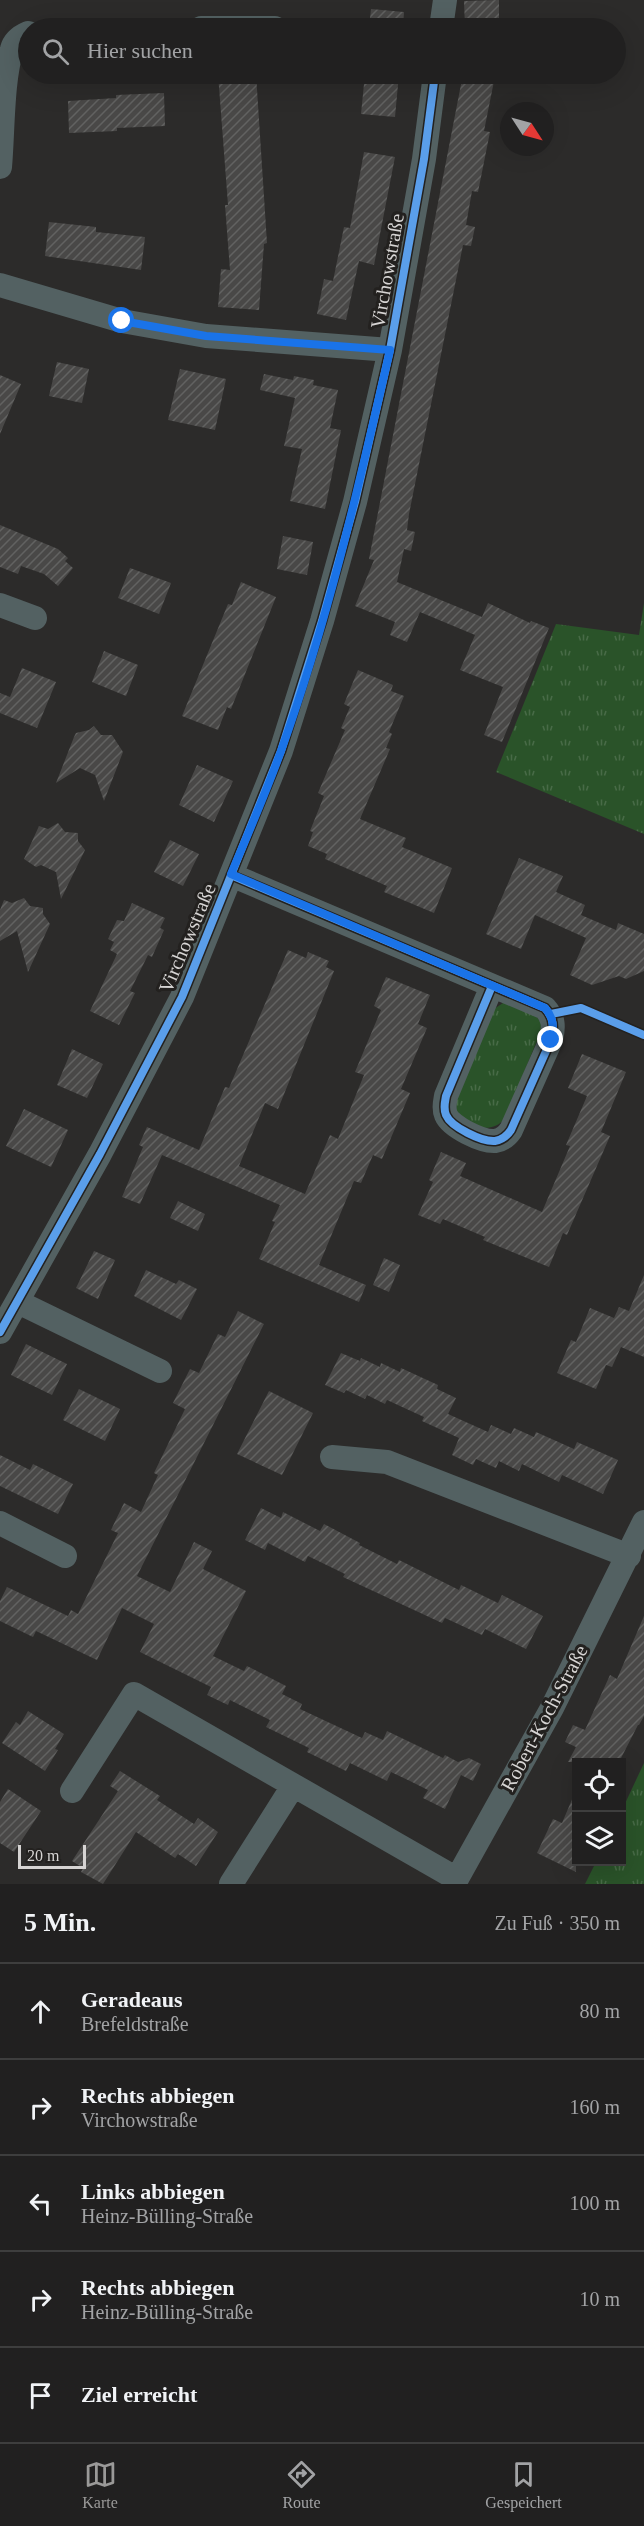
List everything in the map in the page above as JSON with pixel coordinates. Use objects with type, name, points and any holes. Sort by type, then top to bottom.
[{"type":"street","points":[[442,18],[445,0]]},
{"type":"street","points":[[0,167],[8,70],[12,46],[18,39]]},
{"type":"street","name":"Virchowstraße","points":[[0,1332],[100,1155],[182,997],[281,752],[322,621],[355,502],[390,350],[424,159],[434,84]]},
{"type":"street","points":[[0,285],[122,321],[206,336],[390,350]]},
{"type":"street","points":[[0,605],[35,618]]},
{"type":"street","points":[[231,874],[545,1008],[551,1014],[554,1026],[551,1040],[514,1124],[506,1137],[496,1141],[470,1134],[457,1127],[446,1116],[444,1109],[446,1095],[492,986]]},
{"type":"street","points":[[18,1302],[160,1371]]},
{"type":"street","points":[[332,1457],[387,1462],[628,1556]]},
{"type":"street","name":"Robert-Koch-Straße","points":[[72,1791],[134,1694],[455,1882],[552,1708],[644,1522]]},
{"type":"street","points":[[0,1523],[65,1556]]},
{"type":"street","points":[[231,1884],[293,1786]]},
{"type":"green space","points":[[644,603],[644,834],[496,772],[556,624],[639,635]]},
{"type":"green space","points":[[503,1003],[514,1004],[529,1011],[541,1022],[541,1031],[505,1118],[499,1124],[483,1128],[461,1117],[455,1102],[494,1009]]},
{"type":"green space","points":[[644,1763],[644,1884],[585,1884],[594,1866],[626,1866],[626,1801]]},
{"type":"building","points":[[499,0],[499,18],[465,18],[464,1]]},
{"type":"building","points":[[371,9],[404,12],[404,18],[370,18]]},
{"type":"building","points":[[219,84],[257,84],[267,243],[264,244],[259,310],[218,307],[221,269],[230,270],[225,205],[228,205]]},
{"type":"building","points":[[364,84],[398,84],[395,117],[361,114]]},
{"type":"building","points":[[461,84],[493,84],[484,131],[490,132],[478,192],[472,191],[466,225],[475,227],[471,246],[463,245],[409,514],[407,530],[415,532],[411,551],[404,549],[397,582],[482,617],[488,603],[530,623],[531,621],[549,628],[502,742],[484,735],[503,687],[460,670],[475,635],[420,612],[407,642],[390,635],[395,622],[355,606],[374,560],[369,559]]},
{"type":"building","points":[[164,93],[165,126],[69,133],[68,101],[116,98],[116,95]]},
{"type":"building","points":[[364,152],[395,157],[374,265],[359,261],[346,320],[317,314],[324,279],[333,281],[344,227],[350,228]]},
{"type":"building","points":[[49,222],[96,227],[96,232],[145,237],[141,270],[45,256]]},
{"type":"building","points":[[57,362],[89,369],[82,403],[49,396]]},
{"type":"building","points":[[180,369],[226,379],[215,430],[168,420]]},
{"type":"building","points":[[264,374],[293,380],[294,376],[314,380],[313,385],[338,390],[330,428],[341,430],[325,509],[290,501],[302,449],[284,446],[295,398],[260,390]]},
{"type":"building","points":[[0,375],[21,384],[0,434]]},
{"type":"building","points":[[0,525],[58,549],[68,558],[65,561],[73,568],[58,586],[44,574],[21,566],[18,574],[0,567]]},
{"type":"building","points":[[283,536],[313,542],[307,575],[277,569]]},
{"type":"building","points":[[130,568],[171,583],[159,614],[118,598]]},
{"type":"building","points":[[241,582],[276,597],[231,709],[227,707],[218,730],[182,716],[228,604],[232,605]]},
{"type":"building","points":[[104,651],[138,665],[126,696],[92,682]]},
{"type":"building","points":[[22,668],[56,682],[37,728],[0,713],[0,693],[10,697]]},
{"type":"building","points":[[358,670],[393,685],[391,691],[404,696],[389,732],[392,734],[386,748],[390,749],[360,819],[406,838],[402,847],[452,868],[434,913],[384,892],[387,886],[325,859],[327,854],[308,846],[313,832],[310,831],[324,796],[318,793],[345,730],[341,728],[350,707],[344,704]]},
{"type":"building","points":[[94,726],[101,735],[112,735],[123,752],[104,801],[95,775],[80,768],[56,783],[76,733],[89,730]]},
{"type":"building","points":[[197,765],[233,781],[214,822],[179,805]]},
{"type":"building","points":[[58,823],[65,832],[78,833],[78,841],[85,850],[61,899],[56,872],[41,865],[36,867],[24,859],[39,826],[48,829]]},
{"type":"building","points":[[170,840],[199,854],[183,886],[154,872]]},
{"type":"building","points":[[519,858],[563,876],[556,892],[585,905],[581,915],[616,930],[618,923],[644,934],[644,971],[626,979],[619,976],[592,985],[570,975],[586,938],[535,915],[521,949],[486,934]]},
{"type":"building","points":[[24,898],[30,906],[43,908],[43,914],[50,924],[28,972],[17,931],[0,941],[0,910],[4,900],[12,903]]},
{"type":"building","points":[[132,903],[165,918],[160,928],[164,930],[152,957],[148,955],[130,991],[135,993],[119,1025],[90,1011],[117,954],[110,950],[114,942],[108,939],[117,920],[124,921]]},
{"type":"building","points":[[288,950],[306,958],[308,952],[329,961],[326,967],[334,971],[278,1109],[265,1103],[239,1166],[305,1194],[330,1135],[338,1139],[364,1075],[355,1072],[381,1010],[374,1006],[386,977],[430,995],[418,1024],[427,1028],[401,1089],[410,1093],[382,1159],[373,1155],[361,1183],[354,1181],[319,1265],[366,1285],[359,1302],[259,1259],[280,1205],[162,1155],[140,1204],[122,1197],[143,1147],[139,1145],[147,1127],[199,1150],[225,1087],[229,1088]]},
{"type":"building","points":[[72,1049],[103,1064],[87,1098],[57,1085]]},
{"type":"building","points":[[582,1054],[626,1072],[601,1132],[610,1136],[567,1235],[563,1233],[549,1267],[483,1240],[485,1237],[443,1219],[440,1224],[418,1215],[433,1182],[429,1180],[441,1152],[466,1163],[460,1176],[542,1212],[570,1146],[566,1145],[587,1096],[568,1088]]},
{"type":"building","points":[[24,1109],[68,1130],[51,1167],[6,1146]]},
{"type":"building","points":[[178,1201],[205,1214],[198,1231],[170,1218]]},
{"type":"building","points":[[94,1251],[115,1260],[98,1299],[76,1288]]},
{"type":"building","points":[[384,1258],[400,1265],[389,1292],[373,1285]]},
{"type":"building","points":[[146,1270],[176,1284],[179,1280],[197,1289],[181,1320],[134,1296]]},
{"type":"building","points":[[644,1275],[644,1357],[621,1347],[612,1367],[606,1365],[596,1389],[557,1373],[571,1340],[576,1342],[590,1308],[614,1318],[619,1307],[629,1311]]},
{"type":"building","points":[[238,1311],[264,1324],[137,1576],[170,1592],[194,1542],[212,1551],[203,1569],[246,1591],[213,1656],[244,1671],[247,1666],[286,1686],[282,1694],[302,1704],[300,1709],[362,1738],[365,1732],[383,1740],[387,1731],[443,1758],[445,1755],[458,1762],[469,1758],[481,1764],[473,1781],[461,1775],[445,1809],[423,1798],[428,1790],[410,1781],[391,1772],[387,1781],[350,1763],[346,1771],[307,1752],[309,1748],[266,1727],[270,1720],[230,1700],[228,1705],[207,1695],[211,1687],[140,1652],[154,1624],[122,1608],[97,1660],[36,1631],[33,1637],[0,1621],[0,1601],[7,1587],[68,1616],[71,1610],[78,1614],[118,1533],[111,1530],[124,1503],[141,1512],[158,1475],[154,1473],[185,1409],[173,1403],[190,1369],[199,1373],[218,1334],[225,1337]]},
{"type":"building","points":[[26,1344],[67,1364],[52,1395],[11,1375]]},
{"type":"building","points":[[341,1353],[360,1361],[361,1358],[380,1367],[381,1363],[400,1372],[401,1368],[438,1385],[437,1389],[456,1398],[448,1414],[488,1432],[491,1425],[511,1434],[514,1428],[534,1437],[536,1432],[574,1449],[577,1442],[618,1460],[603,1494],[562,1475],[559,1482],[522,1464],[519,1471],[499,1461],[496,1468],[476,1459],[473,1465],[452,1455],[459,1438],[422,1421],[424,1417],[387,1400],[385,1404],[367,1395],[365,1399],[346,1390],[344,1393],[325,1385]]},
{"type":"building","points":[[79,1389],[120,1409],[105,1441],[63,1420]]},
{"type":"building","points":[[269,1391],[313,1413],[282,1475],[237,1454]]},
{"type":"building","points":[[0,1455],[30,1470],[33,1464],[73,1484],[58,1514],[0,1486]]},
{"type":"building","points":[[261,1508],[281,1518],[283,1512],[320,1531],[324,1524],[397,1564],[399,1560],[459,1590],[461,1585],[498,1603],[502,1595],[543,1616],[526,1649],[485,1629],[482,1635],[445,1618],[442,1623],[343,1577],[345,1574],[308,1556],[305,1562],[268,1543],[265,1550],[245,1540]]},
{"type":"building","points":[[644,1616],[644,1716],[621,1758],[572,1758],[572,1762],[568,1762],[576,1747],[565,1742],[573,1725],[585,1730],[610,1675],[617,1679]]},
{"type":"building","points":[[28,1711],[64,1734],[55,1749],[58,1750],[45,1771],[2,1743],[16,1722],[20,1725]]},
{"type":"building","points":[[120,1771],[160,1796],[157,1800],[194,1824],[198,1818],[218,1832],[196,1866],[178,1854],[175,1858],[136,1832],[103,1884],[81,1872],[83,1868],[72,1861],[118,1791],[110,1786]]},
{"type":"building","points":[[8,1789],[41,1811],[14,1852],[0,1843],[0,1802]]},
{"type":"building","points":[[572,1799],[572,1866],[576,1866],[576,1872],[537,1853],[553,1819],[562,1823]]},
{"type":"cycle path","points":[[0,1332],[100,1154],[182,997],[281,751],[322,621],[355,502],[390,350],[424,159],[434,84]]},
{"type":"cycle path","points":[[231,875],[545,1008],[552,1023],[551,1040],[511,1130],[500,1140],[495,1141],[483,1139],[460,1129],[449,1120],[444,1107],[446,1096],[492,986]]},
{"type":"cycle path","points":[[551,1014],[581,1008],[644,1035]]},
{"type":"route","points":[[122,321],[206,336],[390,350],[355,502],[322,621],[281,752],[231,874],[545,1008],[551,1014],[554,1026],[551,1040]]}]
